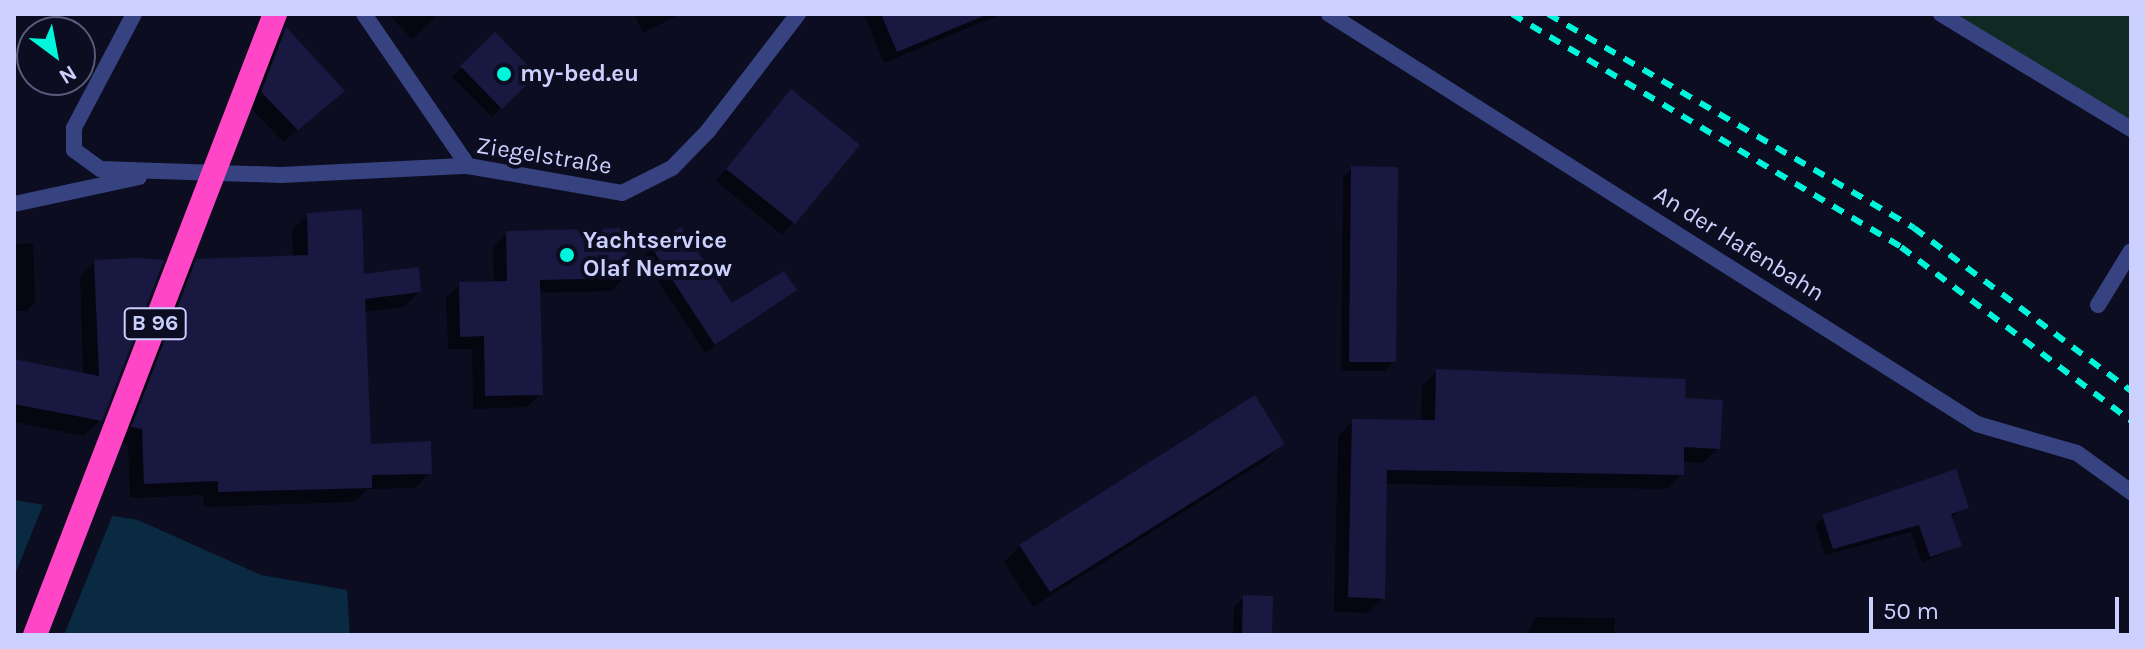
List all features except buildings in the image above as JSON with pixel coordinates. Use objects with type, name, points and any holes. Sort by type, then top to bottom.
[{"type":"highway","name":"B 96","points":[[35,635],[275,14]]},
{"type":"street","name":"Ziegelstraße","points":[[134,14],[74,128],[74,150],[100,169],[156,174],[468,166],[622,193],[648,183],[672,168],[708,131],[798,14]]},
{"type":"street","points":[[364,14],[468,166]]},
{"type":"street","name":"An der Hafenbahn","points":[[1329,14],[1977,424],[2077,453],[2131,492]]},
{"type":"street","points":[[1941,14],[2131,129]]},
{"type":"street","name":"Ziegelstraße","points":[[14,204],[156,174]]},
{"type":"street","points":[[2098,305],[2131,251]]},
{"type":"green space","points":[[1954,14],[2131,14],[2131,121]]},
{"type":"water","points":[[14,500],[138,520],[261,575],[347,590],[350,635],[14,635]]},
{"type":"pier","points":[[45,500],[114,512],[64,635],[14,635],[14,577]]},
{"type":"railway","points":[[1512,14],[1901,247],[2131,421]]},
{"type":"railway","points":[[1548,14],[1914,228],[2131,391]]},
{"type":"place","name":"my-bed.eu","points":[[504,74]]},
{"type":"place","name":"Yachtservice Olaf Nemzow","points":[[567,255]]}]
